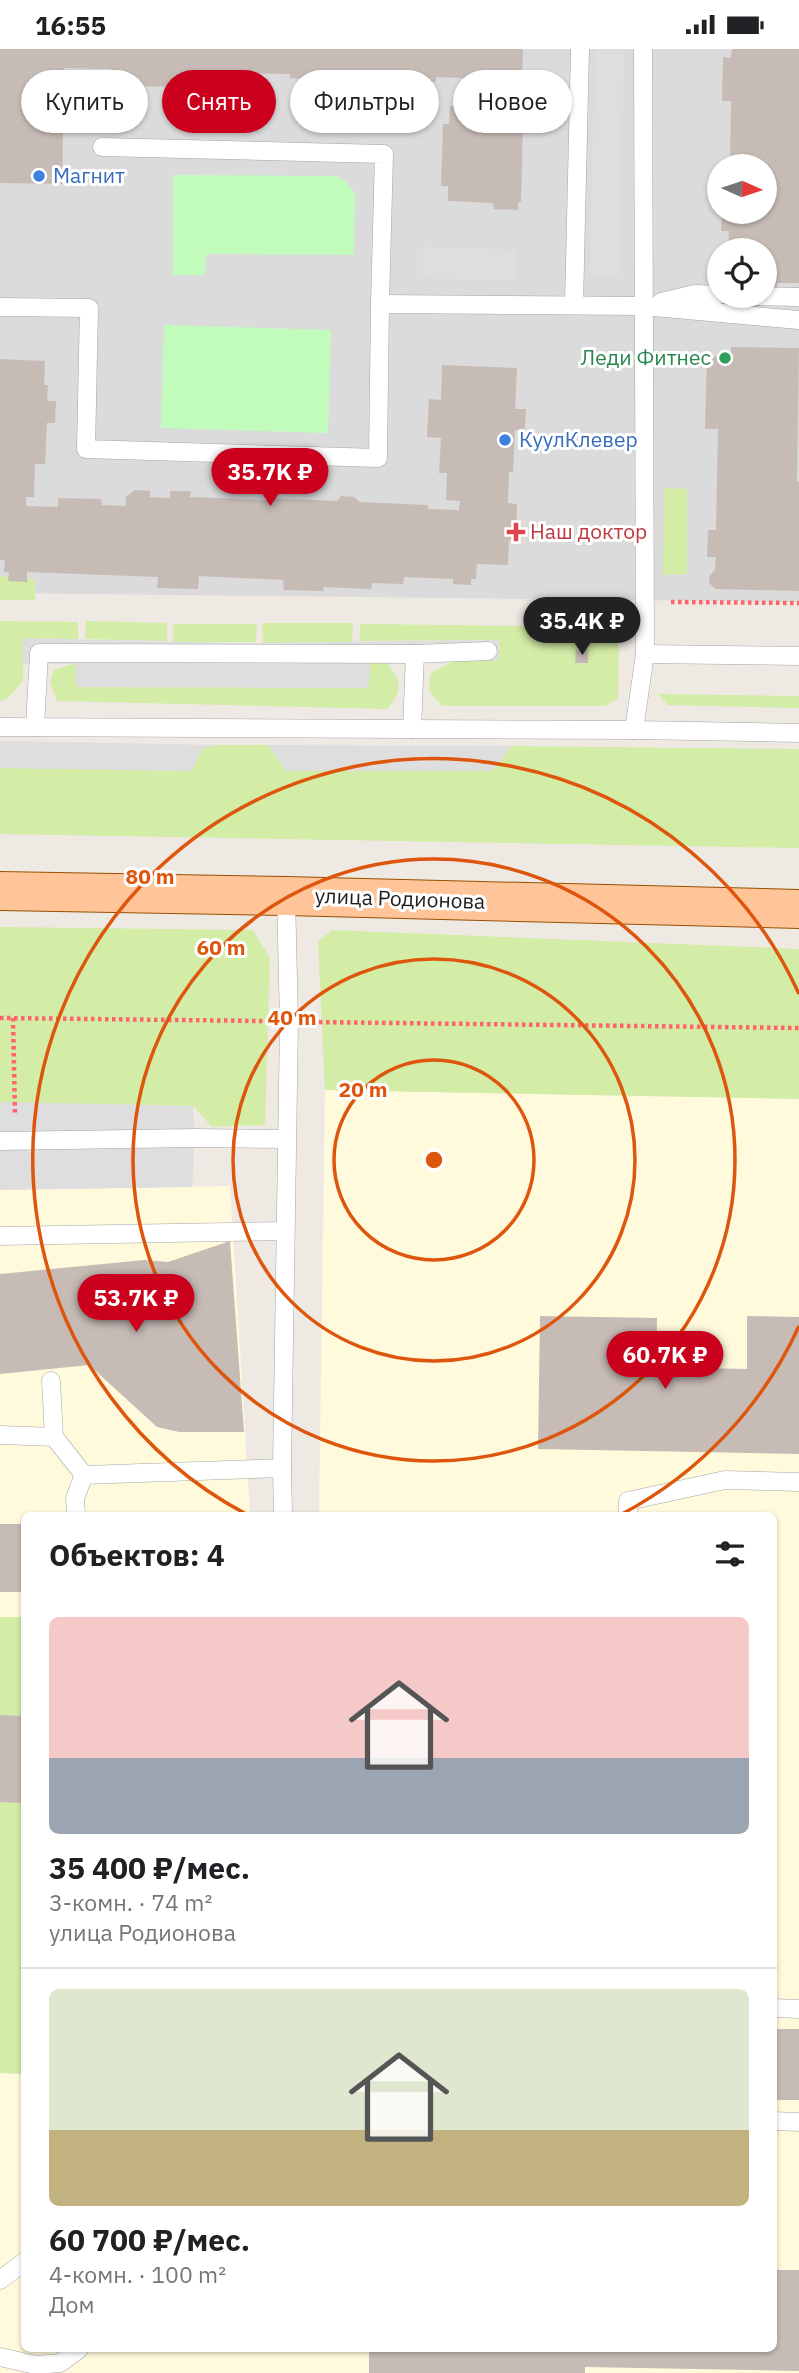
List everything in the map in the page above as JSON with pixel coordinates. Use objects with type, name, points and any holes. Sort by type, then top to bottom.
[{"type":"main road","name":"улица Родионова","points":[[0,891],[799,909]]},
{"type":"lane","points":[[574,305],[580,49]]},
{"type":"lane","points":[[634,730],[645,654],[643,49]]},
{"type":"lane","points":[[0,307],[89,308],[86,449],[378,458],[383,154],[102,147]]},
{"type":"lane","points":[[643,306],[695,294],[707,294]]},
{"type":"lane","points":[[777,297],[799,297]]},
{"type":"lane","points":[[380,304],[643,306],[799,320]]},
{"type":"lane","points":[[35,727],[39,653],[415,654],[488,651]]},
{"type":"lane","points":[[412,729],[415,654]]},
{"type":"lane","points":[[645,654],[799,656]]},
{"type":"lane","points":[[0,727],[799,733]]},
{"type":"lane","points":[[283,1512],[289,1022],[286,896]]},
{"type":"lane","points":[[8,1141],[287,1139]]},
{"type":"lane","points":[[0,1235],[285,1231]]},
{"type":"lane","points":[[51,1381],[54,1437],[84,1475]]},
{"type":"lane","points":[[0,1435],[54,1437]]},
{"type":"lane","points":[[84,1475],[282,1468]]},
{"type":"lane","points":[[76,1512],[75,1498],[84,1475]]},
{"type":"lane","points":[[628,1512],[628,1501],[725,1480],[799,1482]]},
{"type":"lane","points":[[777,2008],[799,2009]]},
{"type":"lane","points":[[777,2121],[799,2122]]},
{"type":"lane","points":[[0,2280],[21,2264]]},
{"type":"lane","points":[[0,2357],[36,2365],[60,2363],[75,2352]]},
{"type":"path","points":[[645,601],[799,603]]},
{"type":"path","points":[[0,1018],[799,1028]]},
{"type":"path","points":[[8,1141],[13,1018]]},
{"type":"shaded area","points":[[0,49],[799,49],[799,602],[0,593]]},
{"type":"shaded area","points":[[595,49],[624,49],[618,275],[590,275]]},
{"type":"shaded area","points":[[423,247],[517,250],[516,281],[422,278]]},
{"type":"shaded area","points":[[23,638],[238,643],[499,640],[498,661],[371,662],[368,688],[77,687],[75,664],[22,664]]},
{"type":"shaded area","points":[[0,741],[217,745],[202,749],[192,771],[0,768]]},
{"type":"shaded area","points":[[268,745],[512,746],[492,771],[286,771]]},
{"type":"shaded area","points":[[325,1090],[799,1099],[799,2373],[0,2373],[0,2073],[21,2074],[21,2352],[777,2352],[777,1512],[319,1512]]},
{"type":"shaded area","points":[[0,1102],[193,1106],[195,1138],[192,1187],[0,1190]]},
{"type":"shaded area","points":[[230,1186],[250,1512],[21,1512],[21,1617],[0,1617],[0,1190]]},
{"type":"green space","points":[[173,175],[336,176],[347,183],[355,194],[354,255],[206,254],[205,275],[173,275]]},
{"type":"green space","points":[[164,325],[331,330],[328,433],[161,428]]},
{"type":"green space","points":[[664,488],[687,489],[687,574],[663,575]]},
{"type":"green space","points":[[0,576],[35,579],[35,600],[0,600]]},
{"type":"green space","points":[[0,621],[78,622],[78,639],[23,638],[23,681],[8,698],[0,701]]},
{"type":"green space","points":[[86,621],[167,623],[167,641],[85,639]]},
{"type":"green space","points":[[262,623],[353,623],[352,642],[263,643]]},
{"type":"green space","points":[[173,624],[257,624],[256,642],[173,642]]},
{"type":"green space","points":[[360,624],[603,627],[615,630],[619,649],[618,698],[605,706],[442,706],[429,691],[430,674],[453,661],[498,661],[499,640],[360,641]]},
{"type":"green space","points":[[371,662],[387,662],[398,681],[398,691],[387,709],[57,701],[50,682],[54,670],[76,663],[77,687],[368,688]]},
{"type":"green space","points":[[657,694],[799,696],[799,708],[668,705]]},
{"type":"green space","points":[[217,745],[268,745],[286,771],[492,771],[512,746],[799,749],[799,848],[0,834],[0,768],[192,771],[202,748]]},
{"type":"green space","points":[[0,927],[253,930],[270,958],[265,1125],[212,1127],[193,1106],[0,1102]]},
{"type":"green space","points":[[332,930],[799,949],[799,1099],[325,1090],[318,942]]},
{"type":"green space","points":[[0,1617],[21,1617],[21,2074],[0,2073]]},
{"type":"building","points":[[0,49],[523,49],[522,70],[453,70],[453,78],[439,77],[439,70],[290,70],[290,74],[276,74],[276,70],[162,70],[162,87],[148,86],[148,70],[21,70],[21,133],[63,133],[62,184],[0,183]]},
{"type":"building","points":[[732,49],[799,49],[799,283],[777,283],[777,238],[729,238],[729,231],[721,231],[721,224],[777,224],[777,154],[730,154],[731,101],[722,101],[723,57],[731,58]]},
{"type":"building","points":[[450,106],[453,106],[453,133],[523,133],[521,202],[518,202],[518,210],[494,209],[493,203],[448,201],[448,186],[441,186],[443,124],[449,124]]},
{"type":"building","points":[[731,347],[799,348],[799,591],[716,589],[709,583],[710,575],[715,570],[716,557],[707,557],[708,530],[716,530],[718,429],[705,429],[707,356],[731,357]]},
{"type":"building","points":[[0,359],[45,361],[44,385],[48,385],[47,401],[56,401],[55,423],[47,423],[45,464],[35,464],[34,497],[26,497],[26,506],[58,507],[58,498],[101,499],[102,505],[126,506],[126,497],[135,490],[150,491],[150,497],[170,498],[170,491],[191,491],[190,497],[267,500],[337,501],[341,496],[354,497],[360,502],[428,505],[428,509],[459,510],[460,501],[446,500],[447,473],[439,473],[441,438],[427,437],[429,399],[441,400],[442,365],[517,368],[515,409],[526,409],[525,430],[515,430],[513,472],[509,472],[508,503],[517,504],[516,540],[509,540],[508,565],[477,564],[476,579],[471,579],[471,585],[453,584],[453,579],[404,577],[403,584],[372,583],[371,589],[323,587],[324,591],[284,590],[283,580],[199,576],[198,589],[157,588],[158,577],[27,572],[27,582],[8,581],[9,572],[4,572],[5,560],[0,560]]},
{"type":"building","points":[[576,650],[588,650],[588,663],[575,663]]},
{"type":"building","points":[[230,1241],[244,1432],[179,1432],[157,1427],[89,1365],[0,1374],[0,1274],[144,1260],[168,1262]]},
{"type":"building","points":[[540,1316],[657,1318],[656,1367],[747,1369],[747,1316],[799,1317],[799,1454],[538,1449]]},
{"type":"building","points":[[0,1524],[21,1524],[21,1592],[0,1592]]},
{"type":"building","points":[[0,1715],[21,1716],[21,1803],[0,1802]]},
{"type":"building","points":[[777,2029],[799,2029],[799,2100],[777,2100]]},
{"type":"building","points":[[777,2270],[799,2270],[799,2371],[585,2367],[585,2373],[369,2373],[369,2352],[777,2352]]},
{"type":"place","name":"Магнит","points":[[39,176]]},
{"type":"place","name":"Леди Фитнес","points":[[725,358]]},
{"type":"place","name":"КуулКлевер","points":[[505,440]]},
{"type":"place","name":"Наш доктор","points":[[516,532]]}]
